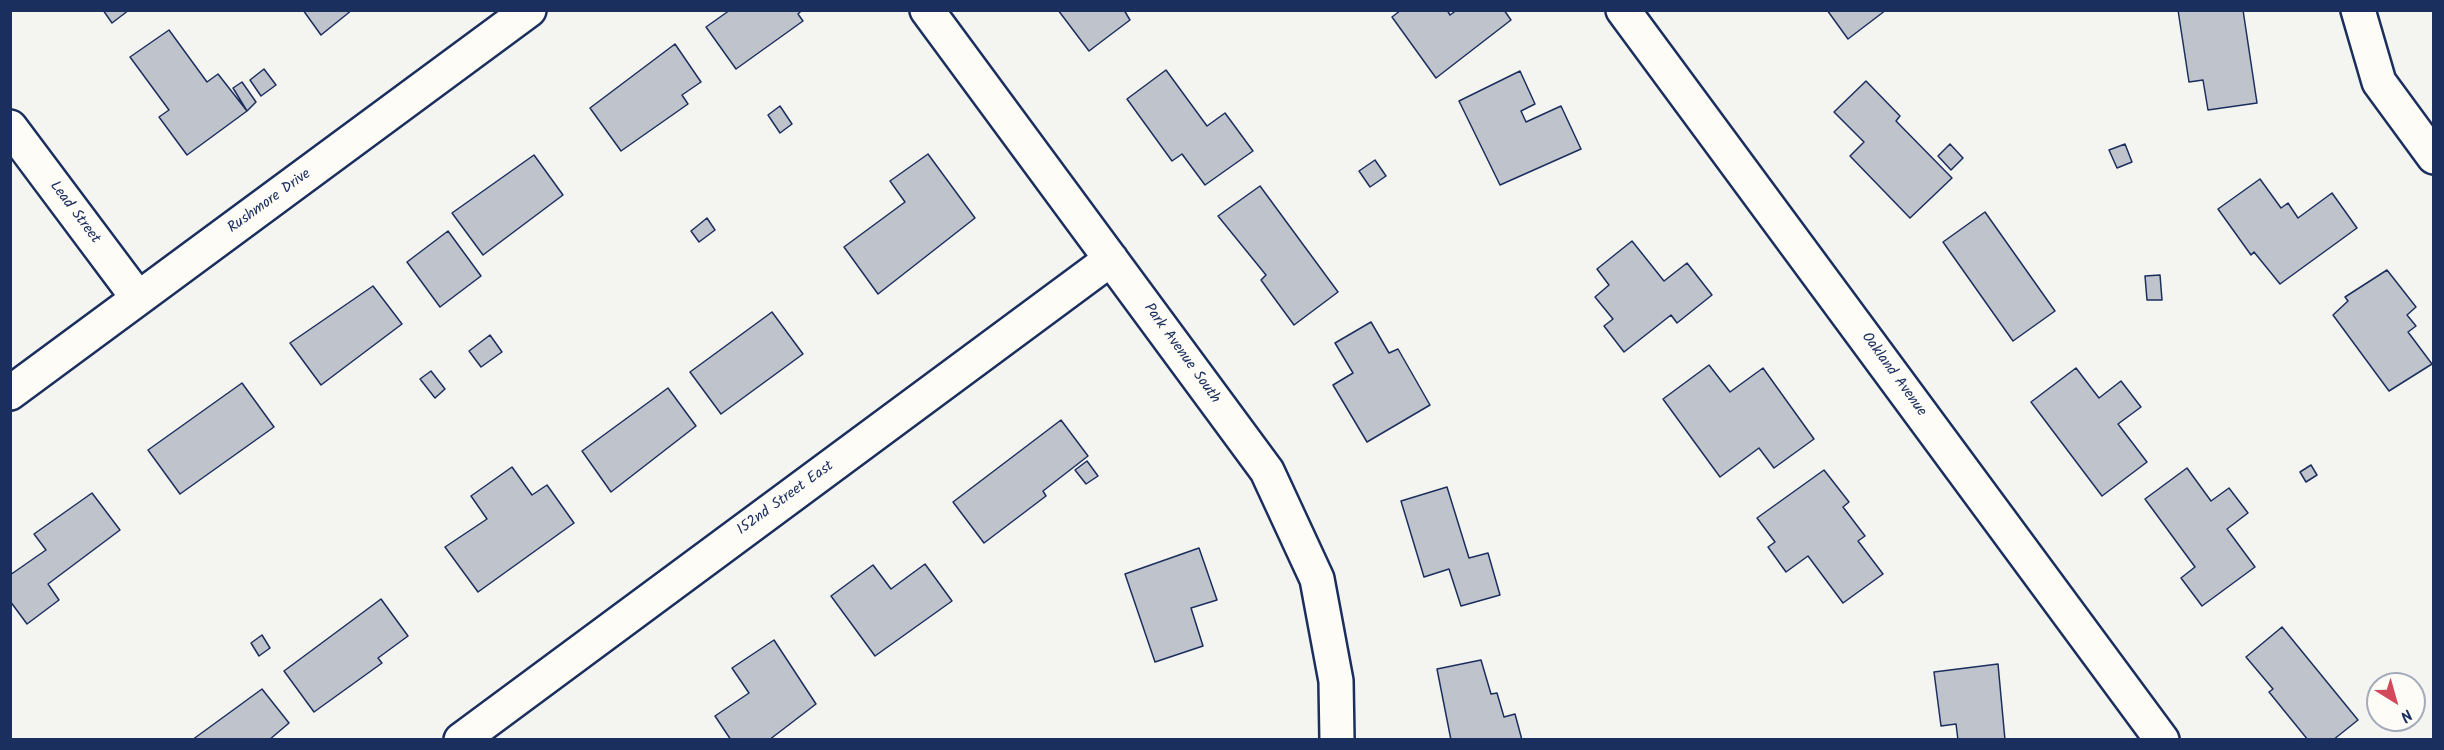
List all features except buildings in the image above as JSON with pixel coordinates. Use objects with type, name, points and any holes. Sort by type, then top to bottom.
[{"type":"street","name":"Rushmore Drive","points":[[10,393],[529,10]]},
{"type":"street","name":"Park Avenue South","points":[[927,10],[1267,471],[1317,579],[1336,681],[1337,740]]},
{"type":"street","name":"Oakland Avenue","points":[[1623,10],[2162,740]]},
{"type":"street","points":[[2358,10],[2379,82],[2433,157]]},
{"type":"street","name":"Lead Street","points":[[10,127],[138,298]]},
{"type":"street","name":"152nd Street East","points":[[461,740],[1111,259]]}]
